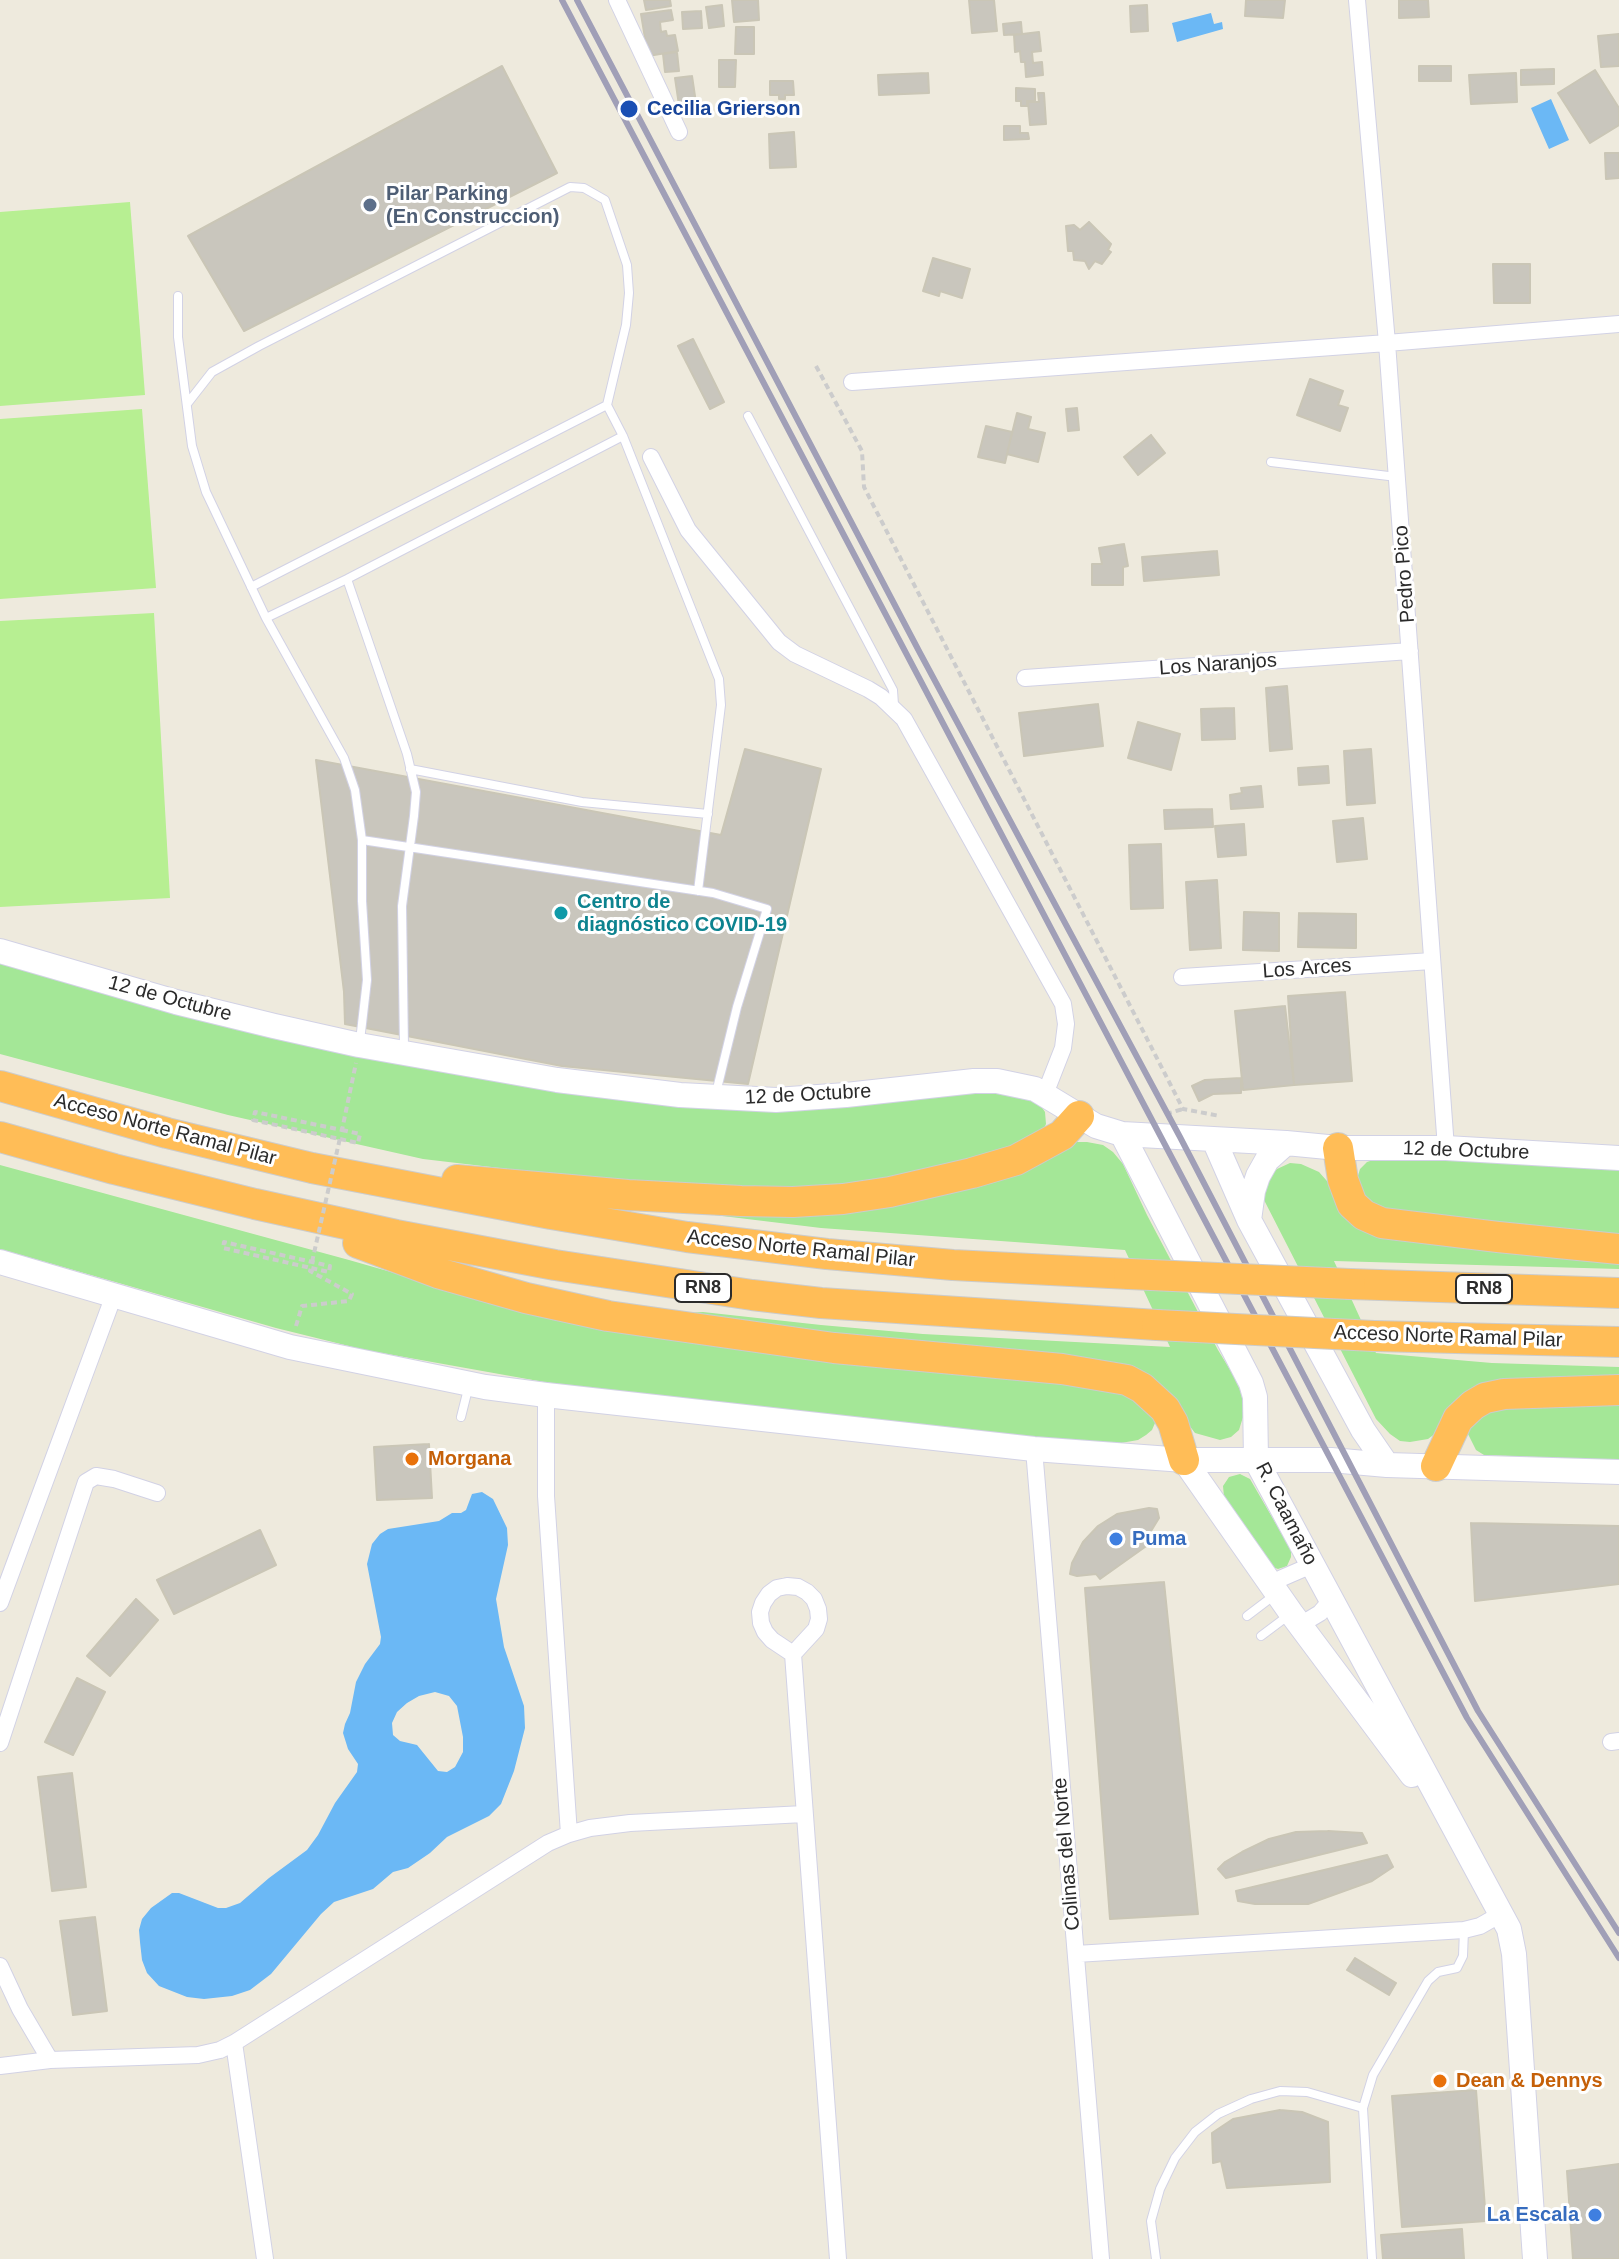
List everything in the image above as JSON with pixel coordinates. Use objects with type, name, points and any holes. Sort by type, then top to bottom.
[{"type":"highway","name":"Acceso Norte Ramal Pilar","points":[[0,1086],[153,1129],[312,1168],[687,1237],[953,1265],[1619,1293]]},
{"type":"highway","points":[[312,1168],[628,1195],[780,1202],[843,1199],[890,1192],[1016,1160],[1062,1135],[1079,1116]]},
{"type":"highway","name":"Acceso Norte Ramal Pilar","points":[[0,1137],[255,1204],[396,1235],[555,1265],[752,1295],[1157,1325],[1374,1336],[1619,1342]]},
{"type":"highway","points":[[1338,1148],[1343,1180],[1352,1204],[1364,1215],[1382,1223],[1619,1249]]},
{"type":"highway","points":[[255,1204],[438,1273],[526,1298],[608,1316],[834,1348],[1062,1369],[1127,1380],[1142,1388],[1165,1409],[1173,1423],[1184,1460]]},
{"type":"highway","points":[[1436,1466],[1458,1419],[1485,1398],[1504,1394],[1619,1390]]},
{"type":"street","points":[[617,0],[679,132]]},
{"type":"street","name":"Pedro Pico","points":[[1357,0],[1387,343],[1446,1148]]},
{"type":"street","points":[[852,382],[1619,324]]},
{"type":"street","points":[[651,457],[688,530],[779,642],[795,654],[868,689],[904,719],[1063,1004],[1066,1024],[1063,1048],[1045,1094]]},
{"type":"street","name":"Los Naranjos","points":[[1025,678],[1410,651]]},
{"type":"street","name":"12 de Octubre","points":[[0,951],[176,1002],[359,1045],[557,1080],[680,1095],[776,1100],[974,1081],[1017,1084],[1045,1094],[1096,1126],[1122,1134],[1217,1128],[1286,1143],[1338,1148],[1446,1148],[1619,1158]]},
{"type":"street","name":"Los Arces","points":[[1182,977],[1432,961]]},
{"type":"street","points":[[1217,1128],[1249,1220],[1363,1430],[1387,1465]]},
{"type":"street","name":"R. Caamaño","points":[[1122,1134],[1251,1383],[1255,1397],[1256,1460],[1509,1929],[1514,1954],[1535,2259]]},
{"type":"street","points":[[1249,1220],[1258,1176],[1267,1160],[1286,1143]]},
{"type":"street","points":[[0,1262],[290,1347],[469,1384],[546,1395],[1034,1449],[1184,1460],[1331,1460],[1387,1465],[1619,1472]]},
{"type":"street","points":[[0,1603],[114,1295]]},
{"type":"street","points":[[546,1395],[546,1496],[569,1834]]},
{"type":"street","name":"Colinas del Norte","points":[[1034,1449],[1101,2259]]},
{"type":"street","name":"R. Caamaño","points":[[1184,1460],[1285,1604],[1462,1842]]},
{"type":"street","points":[[0,1743],[86,1482],[96,1476],[157,1493]]},
{"type":"street","points":[[1312,1565],[1282,1578],[1285,1604],[1320,1613],[1331,1600]]},
{"type":"street","points":[[793,1654],[838,2259]]},
{"type":"street","points":[[0,2066],[50,2060],[198,2055],[220,2050],[548,1843],[569,1834],[630,1823],[804,1814]]},
{"type":"street","points":[[1076,1954],[1464,1930],[1480,1926],[1501,1914]]},
{"type":"street","points":[[0,1966],[20,2009],[50,2060]]},
{"type":"street","points":[[234,2043],[265,2259]]},
{"type":"lane","points":[[187,404],[212,372],[570,187],[584,188],[605,200],[627,265],[629,293],[626,325],[607,405],[623,436],[719,679],[721,705],[698,891]]},
{"type":"lane","points":[[178,296],[178,337],[192,446],[206,492],[266,618],[344,758],[355,790],[362,840],[367,980],[359,1045]]},
{"type":"lane","points":[[251,587],[607,405]]},
{"type":"lane","points":[[748,416],[893,690],[895,710]]},
{"type":"lane","points":[[266,618],[623,436]]},
{"type":"lane","points":[[1271,462],[1397,477]]},
{"type":"lane","points":[[347,579],[416,792],[402,906],[404,1053]]},
{"type":"lane","points":[[410,769],[582,802],[708,814]]},
{"type":"lane","points":[[362,840],[713,893],[767,909],[737,1007],[715,1097]]},
{"type":"lane","points":[[461,1417],[469,1384]]},
{"type":"lane","points":[[1247,1616],[1285,1604]]},
{"type":"lane","points":[[1261,1636],[1285,1604]]},
{"type":"lane","points":[[1372,2259],[1363,2108],[1373,2075],[1428,1981],[1438,1972],[1457,1968],[1463,1956],[1464,1930]]},
{"type":"lane","points":[[1156,2259],[1151,2221],[1160,2189],[1175,2158],[1195,2132],[1218,2114],[1251,2099],[1280,2091],[1307,2092],[1363,2108]]},
{"type":"path","points":[[816,366],[862,451],[864,487],[1183,1109],[1217,1128]]},
{"type":"path","points":[[342,1130],[359,1045]]},
{"type":"path","points":[[255,1112],[342,1130],[360,1134],[358,1143],[253,1120],[255,1112]]},
{"type":"path","points":[[290,1347],[302,1306],[349,1301],[352,1294],[310,1271],[340,1138]]},
{"type":"path","points":[[224,1242],[312,1265],[223,1248],[224,1242]]},
{"type":"green space","points":[[130,202],[145,395],[0,406],[0,212]]},
{"type":"green space","points":[[142,409],[156,588],[0,599],[0,419]]},
{"type":"green space","points":[[154,613],[170,898],[0,907],[0,621]]},
{"type":"green space","points":[[0,960],[508,1082],[1006,1092],[1027,1096],[1039,1103],[1045,1112],[1046,1124],[1038,1141],[905,1178],[785,1190],[593,1179],[423,1159],[228,1115],[0,1054]]},
{"type":"green space","points":[[1073,1142],[1103,1145],[1123,1164],[1240,1390],[1243,1417],[1239,1430],[1231,1437],[1220,1440],[1195,1433],[1173,1404],[956,1349],[685,1313],[703,1312],[923,1334],[1170,1347],[1125,1250],[821,1228],[624,1204],[789,1211]]},
{"type":"green space","points":[[1446,1158],[1619,1169],[1619,1237],[1372,1210],[1355,1186],[1360,1169],[1376,1159]]},
{"type":"green space","points":[[1290,1163],[1319,1172],[1341,1202],[1619,1256],[1619,1269],[1334,1261],[1376,1353],[1492,1363],[1619,1367],[1619,1381],[1500,1385],[1428,1439],[1400,1441],[1376,1419],[1263,1198],[1269,1177]]},
{"type":"green space","points":[[0,1165],[503,1304],[865,1362],[1129,1394],[1155,1414],[1155,1423],[1152,1430],[1138,1440],[1121,1443],[973,1433],[544,1382],[365,1350],[276,1328],[0,1249]]},
{"type":"green space","points":[[1619,1400],[1619,1460],[1484,1455],[1476,1450],[1468,1434],[1469,1424],[1483,1408]]},
{"type":"green space","points":[[1240,1474],[1250,1479],[1291,1550],[1287,1566],[1278,1569],[1270,1566],[1224,1497],[1223,1486],[1229,1477]]},
{"type":"water","points":[[1211,13],[1214,24],[1222,22],[1223,29],[1177,42],[1172,23]]},
{"type":"water","points":[[1551,99],[1569,140],[1549,149],[1531,108]]},
{"type":"water","points":[[482,1492],[493,1499],[507,1528],[508,1545],[496,1599],[504,1647],[524,1706],[525,1728],[514,1771],[501,1804],[489,1816],[447,1837],[430,1853],[408,1868],[393,1872],[373,1889],[334,1902],[271,1974],[250,1990],[232,1996],[204,1999],[187,1997],[159,1986],[147,1973],[140,1942],[142,1919],[151,1908],[172,1893],[218,1908],[240,1903],[307,1850],[357,1772],[358,1764],[348,1749],[343,1733],[356,1682],[380,1644],[367,1564],[372,1544],[388,1529],[439,1521],[452,1513],[461,1513],[466,1510],[472,1494]],"holes":[[[435,1692],[449,1696],[457,1706],[463,1752],[455,1767],[447,1772],[438,1771],[417,1745],[400,1741],[393,1735],[392,1723],[397,1712],[419,1696]]]},
{"type":"building","points":[[644,0],[670,0],[671,6],[646,10]]},
{"type":"building","points":[[732,0],[758,0],[759,20],[734,22]]},
{"type":"building","points":[[969,0],[994,0],[997,31],[972,33]]},
{"type":"building","points":[[1246,0],[1285,0],[1283,18],[1245,16]]},
{"type":"building","points":[[1399,0],[1428,0],[1429,17],[1399,18]]},
{"type":"building","points":[[722,5],[724,26],[709,28],[706,7]]},
{"type":"building","points":[[1147,5],[1148,31],[1131,32],[1130,6]]},
{"type":"building","points":[[671,10],[673,20],[660,22],[661,32],[666,31],[667,36],[675,35],[678,51],[648,56],[641,14]]},
{"type":"building","points":[[701,11],[702,28],[683,29],[682,12]]},
{"type":"building","points":[[1021,22],[1022,34],[1004,35],[1003,24]]},
{"type":"building","points":[[736,27],[754,27],[754,54],[735,54]]},
{"type":"building","points":[[1039,32],[1041,51],[1032,52],[1033,63],[1042,62],[1043,75],[1026,77],[1025,62],[1021,62],[1020,51],[1015,52],[1014,35]]},
{"type":"building","points":[[1619,34],[1619,66],[1601,67],[1598,36]]},
{"type":"building","points":[[677,52],[679,71],[665,72],[663,54]]},
{"type":"building","points":[[719,60],[736,60],[735,87],[719,87]]},
{"type":"building","name":"Pilar Parking (En Construccion)","points":[[502,66],[557,173],[244,331],[188,236]]},
{"type":"building","points":[[1419,66],[1451,66],[1451,81],[1419,81]]},
{"type":"building","points":[[1554,69],[1554,84],[1521,85],[1521,70]]},
{"type":"building","points":[[1595,70],[1619,108],[1619,125],[1590,143],[1558,93]]},
{"type":"building","points":[[928,73],[929,93],[879,95],[878,75]]},
{"type":"building","points":[[1516,73],[1517,102],[1471,104],[1469,75]]},
{"type":"building","points":[[692,76],[696,103],[679,105],[675,78]]},
{"type":"building","points":[[770,81],[793,81],[794,95],[779,99],[779,95],[770,95]]},
{"type":"building","points":[[1016,88],[1035,89],[1035,101],[1027,101],[1027,106],[1021,106],[1021,101],[1016,101]]},
{"type":"building","points":[[1038,93],[1044,93],[1046,124],[1030,125],[1028,102],[1039,102]]},
{"type":"building","points":[[1004,126],[1020,126],[1020,133],[1028,133],[1029,139],[1004,140]]},
{"type":"building","points":[[794,132],[796,167],[770,168],[769,134]]},
{"type":"building","points":[[1605,153],[1619,153],[1619,178],[1606,179]]},
{"type":"building","points":[[1089,222],[1111,244],[1108,250],[1111,252],[1102,264],[1095,261],[1089,269],[1085,261],[1074,260],[1073,251],[1068,251],[1066,226],[1074,225],[1080,230]]},
{"type":"building","points":[[933,258],[970,269],[962,298],[940,291],[939,296],[923,291]]},
{"type":"building","points":[[1493,264],[1530,264],[1530,303],[1494,303]]},
{"type":"building","points":[[693,339],[724,402],[710,409],[678,346]]},
{"type":"building","points":[[1310,379],[1343,391],[1338,405],[1348,408],[1340,431],[1297,415]]},
{"type":"building","points":[[1077,408],[1079,430],[1068,431],[1066,409]]},
{"type":"building","points":[[1017,413],[1031,417],[1028,429],[1045,433],[1038,462],[1007,454]]},
{"type":"building","points":[[986,426],[1012,432],[1005,463],[978,457]]},
{"type":"building","points":[[1151,435],[1165,453],[1138,475],[1124,457]]},
{"type":"building","points":[[1124,544],[1128,566],[1123,567],[1123,585],[1092,585],[1092,564],[1102,564],[1099,548]]},
{"type":"building","points":[[1217,551],[1219,575],[1144,581],[1142,557]]},
{"type":"building","points":[[1287,686],[1292,749],[1270,751],[1266,688]]},
{"type":"building","points":[[1098,704],[1103,746],[1024,756],[1019,713]]},
{"type":"building","points":[[1234,708],[1235,739],[1202,740],[1201,709]]},
{"type":"building","points":[[1138,722],[1180,734],[1171,770],[1128,758]]},
{"type":"building","name":"Centro de diagnóstico COVID-19","points":[[745,749],[821,769],[748,1084],[562,1066],[345,1024],[344,992],[316,760],[721,835]]},
{"type":"building","points":[[1371,749],[1375,803],[1347,805],[1344,751]]},
{"type":"building","points":[[1328,766],[1329,783],[1299,785],[1298,768]]},
{"type":"building","points":[[1261,786],[1263,807],[1231,809],[1230,795],[1242,793],[1241,788]]},
{"type":"building","points":[[1212,809],[1213,827],[1165,829],[1164,810]]},
{"type":"building","points":[[1363,818],[1367,859],[1337,862],[1333,821]]},
{"type":"building","points":[[1244,824],[1246,855],[1218,857],[1215,826]]},
{"type":"building","points":[[1161,844],[1163,908],[1131,909],[1129,845]]},
{"type":"building","points":[[1217,880],[1221,948],[1190,950],[1186,882]]},
{"type":"building","points":[[1244,912],[1279,913],[1279,951],[1243,950]]},
{"type":"building","points":[[1299,913],[1356,914],[1356,948],[1298,947]]},
{"type":"building","points":[[1345,992],[1352,1081],[1294,1085],[1288,996]]},
{"type":"building","points":[[1285,1006],[1294,1085],[1243,1090],[1235,1011]]},
{"type":"building","points":[[1241,1078],[1241,1093],[1213,1094],[1199,1101],[1192,1086],[1205,1080]]},
{"type":"building","points":[[429,1444],[432,1498],[377,1500],[374,1447]]},
{"type":"building","points":[[1157,1509],[1159,1518],[1148,1536],[1152,1542],[1100,1579],[1096,1574],[1070,1574],[1083,1542],[1098,1526],[1117,1514]]},
{"type":"building","points":[[1471,1523],[1619,1526],[1619,1584],[1475,1601]]},
{"type":"building","points":[[260,1530],[276,1565],[174,1614],[157,1580]]},
{"type":"building","points":[[1164,1582],[1198,1914],[1110,1919],[1085,1588]]},
{"type":"building","points":[[136,1599],[158,1620],[110,1676],[87,1656]]},
{"type":"building","points":[[77,1678],[105,1692],[73,1755],[45,1742]]},
{"type":"building","points":[[72,1773],[86,1887],[52,1891],[38,1777]]},
{"type":"building","points":[[1296,1832],[1362,1833],[1367,1843],[1226,1878],[1218,1869],[1242,1852],[1269,1839]]},
{"type":"building","points":[[1387,1855],[1393,1867],[1372,1881],[1308,1904],[1238,1901],[1236,1891]]},
{"type":"building","points":[[95,1917],[107,2011],[73,2015],[60,1921]]},
{"type":"building","points":[[1355,1958],[1396,1983],[1389,1995],[1347,1970]]},
{"type":"building","points":[[1476,2090],[1486,2221],[1402,2227],[1392,2096]]},
{"type":"building","points":[[1280,2110],[1302,2112],[1328,2122],[1330,2182],[1227,2188],[1221,2161],[1213,2163],[1212,2133],[1233,2119]]},
{"type":"building","name":"La Escala","points":[[1619,2164],[1619,2259],[1573,2259],[1567,2171]]},
{"type":"building","points":[[1462,2229],[1464,2259],[1383,2259],[1381,2235]]},
{"type":"railway","points":[[562,0],[1467,1718],[1619,1958]]},
{"type":"railway","points":[[577,0],[920,653],[1180,1137],[1478,1711],[1619,1933]]},
{"type":"place","name":"Cecilia Grierson","points":[[629,109]]},
{"type":"place","name":"Pilar Parking (En Construccion)","points":[[370,205]]},
{"type":"place","name":"Centro de diagnóstico COVID-19","points":[[561,913]]},
{"type":"place","name":"Morgana","points":[[412,1459]]},
{"type":"place","name":"Puma","points":[[1116,1539]]},
{"type":"place","name":"Dean & Dennys","points":[[1440,2081]]},
{"type":"place","name":"La Escala","points":[[1595,2215]]}]
